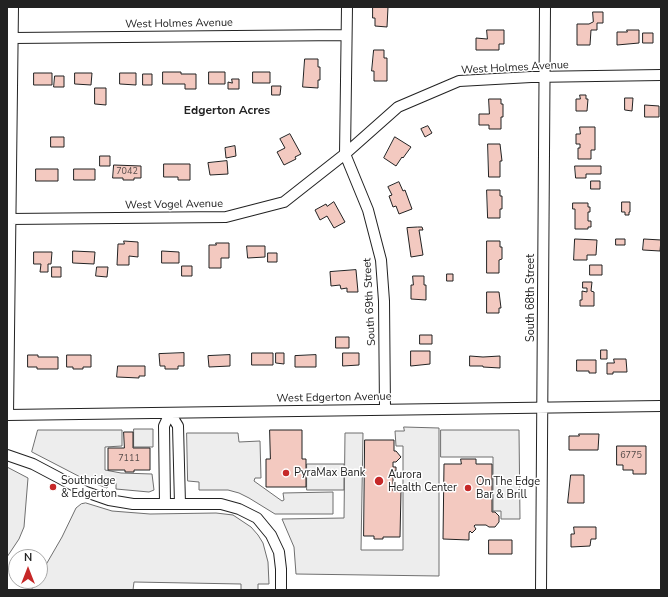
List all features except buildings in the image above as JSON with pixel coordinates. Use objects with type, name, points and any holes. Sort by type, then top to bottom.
[{"type":"street","points":[[7,415],[13,7]]},
{"type":"street","name":"South 69th Street","points":[[347,7],[345,154],[368,210],[381,260],[384,301],[385,409]]},
{"type":"street","name":"South 68th Street","points":[[541,590],[543,77],[545,7]]},
{"type":"street","name":"West Holmes Avenue","points":[[13,38],[346,35]]},
{"type":"street","name":"West Holmes Avenue","points":[[345,154],[398,107],[459,81],[543,77],[661,75]]},
{"type":"street","name":"West Vogel Avenue","points":[[9,219],[226,217],[284,202],[345,154]]},
{"type":"street","name":"West Edgerton Avenue","points":[[7,415],[661,406]]},
{"type":"street","points":[[165,504],[164,426],[170,413]]},
{"type":"street","points":[[170,413],[178,426],[180,504]]},
{"type":"street","points":[[7,455],[33,464],[86,492],[109,500],[133,504],[221,504],[239,509],[257,518],[271,535],[279,552],[281,590]]},
{"type":"shaded area","points":[[404,427],[439,428],[439,576],[296,574],[294,547],[282,519],[344,518],[345,433],[363,433],[361,550],[403,550],[403,446],[396,446],[395,431],[404,431]]},
{"type":"shaded area","points":[[134,429],[153,429],[153,447],[134,447]]},
{"type":"shaded area","points":[[38,430],[122,430],[122,446],[105,447],[105,470],[121,473],[152,474],[154,490],[149,492],[116,489],[116,483],[109,482],[107,488],[88,481],[32,452]]},
{"type":"shaded area","points":[[441,430],[519,430],[520,519],[501,519],[501,511],[493,511],[493,457],[441,457]]},
{"type":"shaded area","points":[[187,433],[238,433],[239,442],[260,441],[261,478],[255,478],[254,481],[282,501],[284,500],[283,493],[333,492],[333,514],[275,514],[239,493],[228,490],[199,490],[199,482],[188,481]]},
{"type":"shaded area","points":[[307,464],[344,464],[344,490],[307,490]]},
{"type":"shaded area","points":[[7,467],[28,478],[24,527],[19,539],[12,549],[8,549],[7,557]]},
{"type":"shaded area","points":[[86,503],[112,511],[150,514],[216,513],[233,515],[251,527],[263,543],[268,562],[269,584],[258,584],[258,590],[241,590],[241,584],[134,582],[133,590],[31,590],[48,589],[48,561],[76,508],[81,504]]},
{"type":"place","name":"PyraMax Bank","points":[[286,473]]},
{"type":"place","name":"Aurora Health Center","points":[[379,481]]},
{"type":"place","name":"Southridge & Edgerton","points":[[53,487]]},
{"type":"place","name":"On The Edge Bar & Brill","points":[[468,488]]},
{"type":"district","name":"Edgerton Acres","points":[[227,111]]}]
